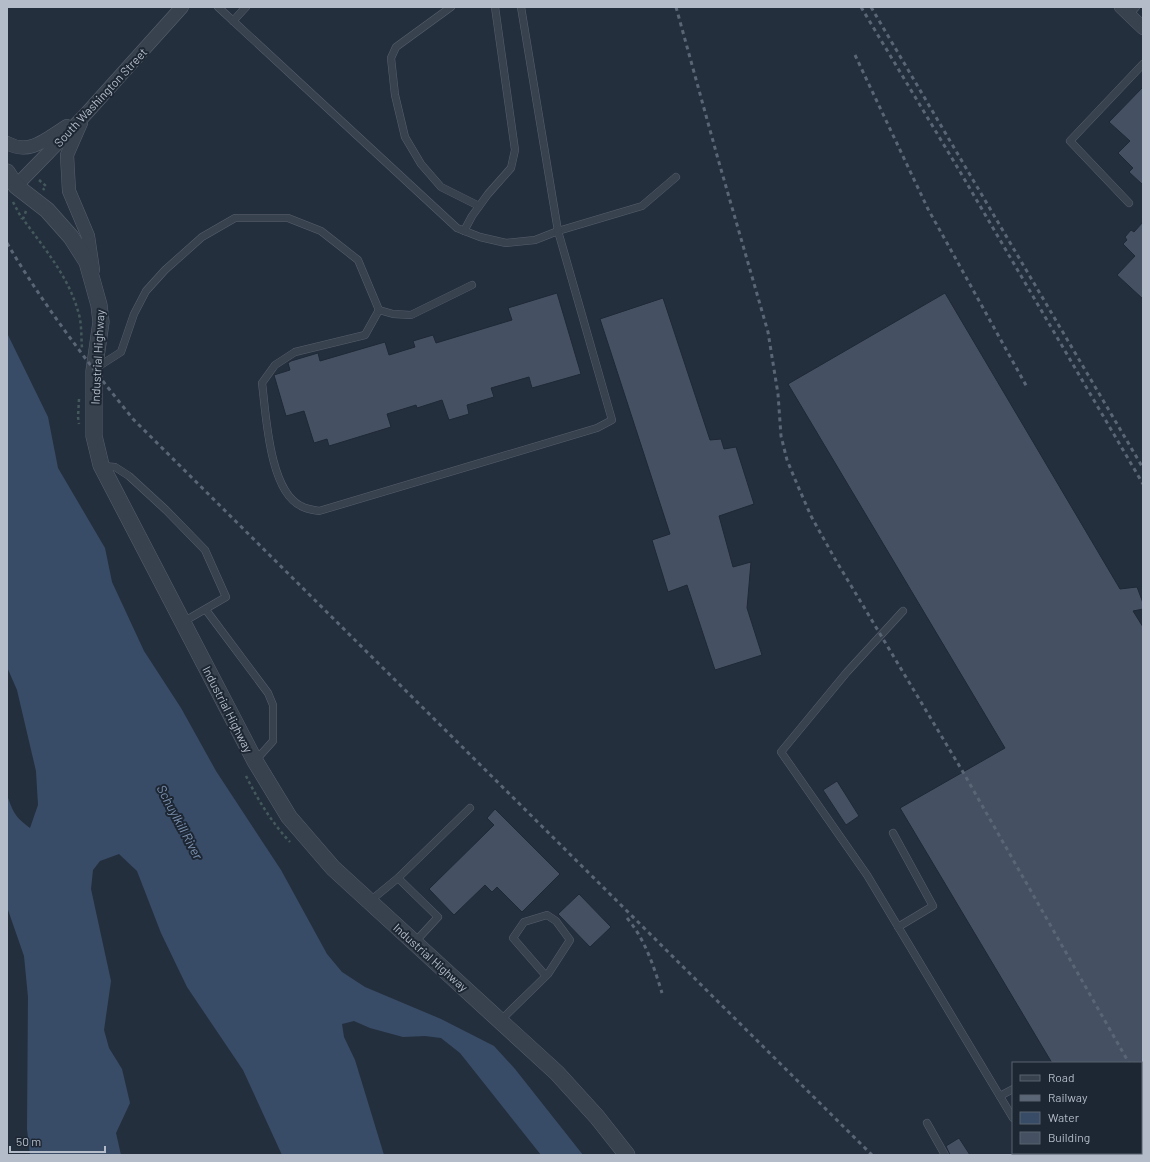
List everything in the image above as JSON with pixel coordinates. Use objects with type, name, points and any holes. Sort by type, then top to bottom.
[{"type":"street","name":"South Washington Street","points":[[13,191],[84,116],[182,7]]},
{"type":"street","points":[[1129,10],[1143,28]]},
{"type":"street","points":[[7,143],[14,146],[30,148],[84,116]]},
{"type":"street","points":[[84,116],[67,154],[69,191],[88,236],[100,305]]},
{"type":"street","name":"Industrial Highway","points":[[7,172],[13,191],[47,210],[71,237],[87,262],[100,305],[101,322],[94,369],[94,436],[102,466],[255,761],[289,817],[333,868],[501,1020],[557,1073],[597,1117],[627,1155]]},
{"type":"lane","points":[[218,7],[451,223],[480,238],[506,243],[534,240],[558,231],[642,206],[676,177]]},
{"type":"lane","points":[[233,21],[246,7]]},
{"type":"lane","points":[[451,7],[396,47],[390,58],[395,95],[405,137],[421,164],[441,187],[479,206]]},
{"type":"lane","points":[[464,231],[479,206],[511,168],[515,150],[495,7]]},
{"type":"lane","points":[[379,310],[365,335],[295,352],[274,365],[262,383],[270,452],[284,490],[300,506],[319,512],[597,428],[612,420],[558,231],[521,7]]},
{"type":"lane","points":[[1129,203],[1070,141],[1143,64]]},
{"type":"lane","points":[[94,369],[122,352],[134,314],[146,291],[165,270],[202,237],[235,218],[288,218],[320,231],[358,260],[379,310]]},
{"type":"lane","points":[[379,310],[393,314],[410,315],[472,285]]},
{"type":"lane","points":[[102,466],[115,467],[129,476],[166,510],[205,550],[226,597],[206,610],[182,622]]},
{"type":"lane","points":[[206,610],[268,693],[273,705],[273,741],[255,761]]},
{"type":"lane","points":[[903,611],[847,672],[781,752],[867,875],[1012,1116]]},
{"type":"lane","points":[[370,901],[398,878],[470,808]]},
{"type":"lane","points":[[893,833],[933,906],[898,927]]},
{"type":"lane","points":[[398,878],[438,917],[415,942]]},
{"type":"lane","points":[[501,1020],[546,976],[570,940],[556,921],[547,915],[524,922],[513,938],[546,976]]},
{"type":"lane","points":[[1000,1096],[1012,1090]]},
{"type":"lane","points":[[927,1123],[945,1155]]},
{"type":"path","points":[[13,191],[23,220]]},
{"type":"water","name":"Schuylkill River","points":[[7,333],[48,417],[58,468],[105,548],[112,582],[144,651],[181,708],[216,771],[281,870],[327,954],[342,972],[365,987],[441,1019],[494,1046],[515,1069],[583,1155],[541,1155],[460,1053],[441,1038],[425,1036],[403,1037],[370,1028],[354,1021],[342,1024],[344,1037],[355,1060],[384,1155],[282,1155],[243,1070],[187,987],[161,933],[137,871],[119,854],[100,861],[93,870],[91,889],[111,981],[104,1030],[109,1048],[122,1069],[130,1103],[116,1133],[121,1155],[30,1155],[27,1129],[28,997],[24,956],[7,907],[7,795],[15,814],[30,828],[38,805],[36,771],[17,690],[7,667]]},
{"type":"building","points":[[1143,87],[1143,185],[1129,172],[1133,168],[1118,153],[1130,141],[1109,122]]},
{"type":"building","points":[[1143,222],[1143,299],[1117,275],[1135,256],[1123,244],[1127,240],[1125,237],[1131,230],[1134,232]]},
{"type":"building","points":[[557,293],[581,374],[532,388],[529,377],[491,388],[494,397],[467,405],[469,414],[449,420],[442,400],[417,408],[416,405],[387,414],[391,427],[329,446],[327,439],[314,443],[304,411],[286,416],[274,375],[290,370],[288,363],[291,361],[318,353],[320,361],[385,342],[389,355],[415,347],[413,341],[433,335],[436,343],[512,320],[508,308]]},
{"type":"building","points":[[945,293],[1120,589],[1137,587],[1143,603],[1143,609],[1133,611],[1143,627],[1143,1063],[1051,1062],[900,808],[1005,748],[788,384]]},
{"type":"building","points":[[663,298],[710,440],[721,439],[724,449],[736,447],[754,504],[719,516],[733,567],[751,562],[747,608],[762,655],[715,670],[687,585],[668,592],[652,540],[670,534],[600,319]]},
{"type":"building","points":[[837,781],[859,816],[846,825],[823,790]]},
{"type":"building","points":[[495,809],[560,874],[522,912],[497,887],[492,892],[485,885],[454,915],[429,889],[494,825],[487,818]]},
{"type":"building","points":[[579,894],[611,927],[590,947],[558,914]]},
{"type":"building","points":[[959,1138],[970,1155],[950,1155],[946,1146]]},
{"type":"railway","points":[[676,7],[768,332],[778,394],[781,436],[787,460],[797,484],[811,516],[835,559],[963,772],[1128,1062]]},
{"type":"railway","points":[[861,7],[959,170],[1143,484]]},
{"type":"railway","points":[[871,7],[1143,468]]},
{"type":"railway","points":[[855,55],[928,209],[1027,387]]},
{"type":"railway","points":[[7,243],[67,334],[133,419],[872,1155]]},
{"type":"railway","points":[[627,918],[644,944],[662,993]]}]
